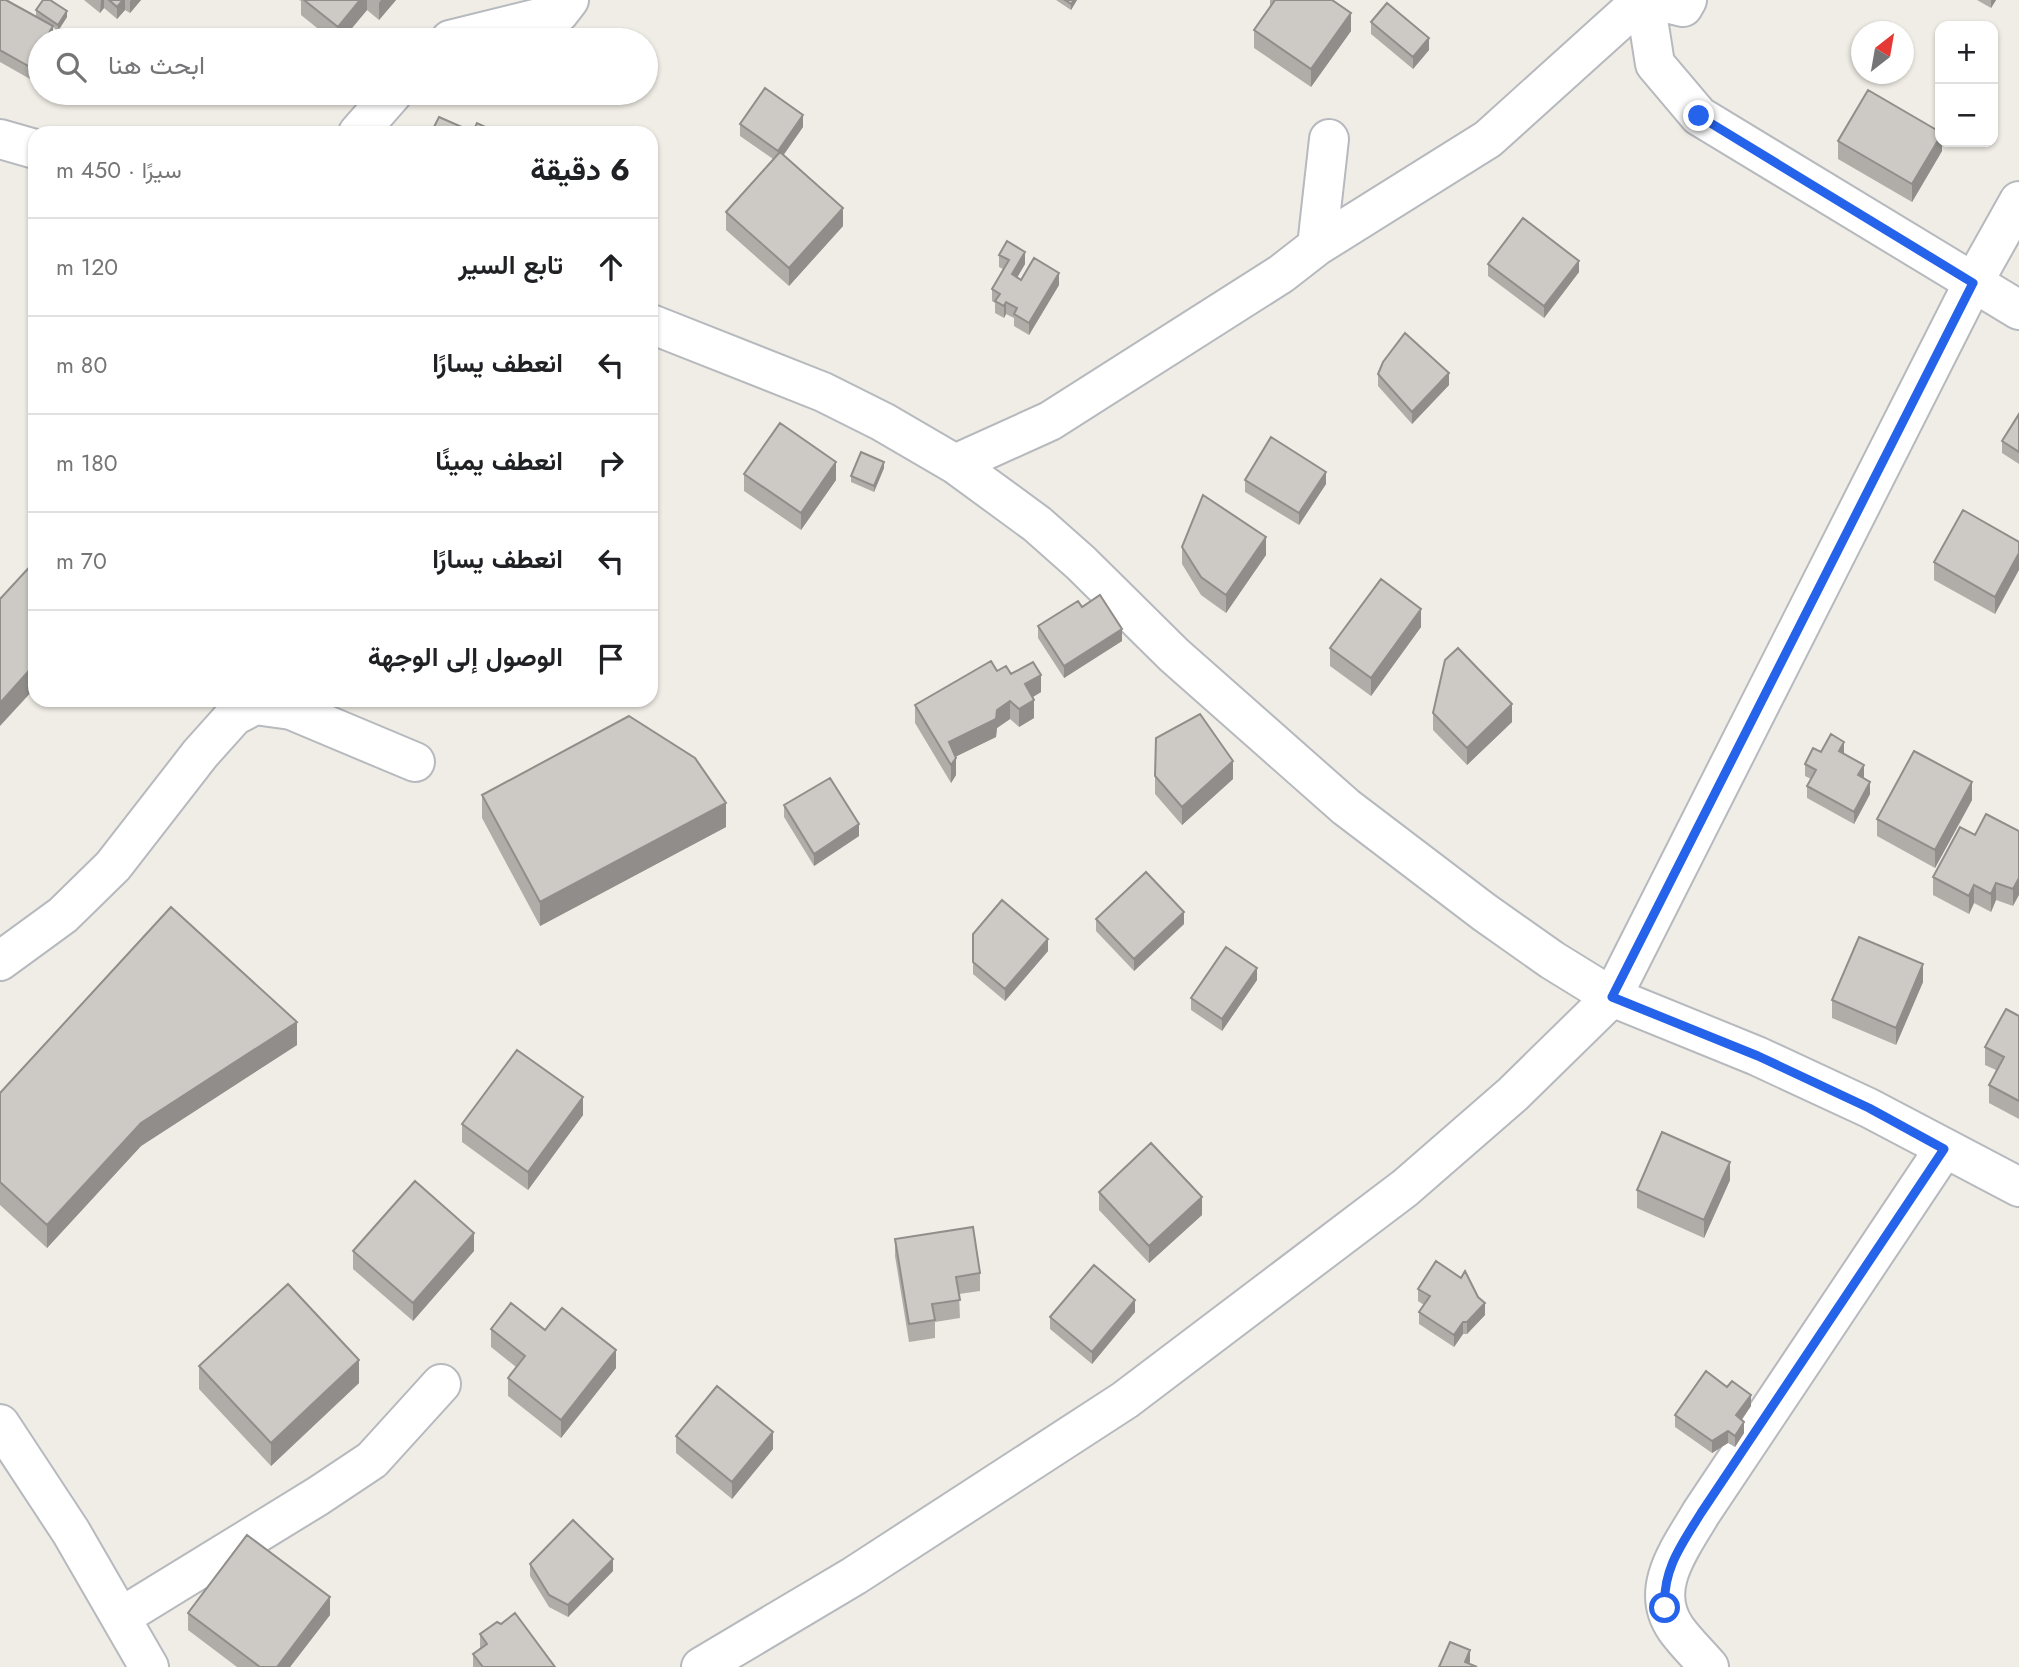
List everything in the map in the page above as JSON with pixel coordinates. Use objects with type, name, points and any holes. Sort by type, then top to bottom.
[{"type":"street","points":[[498,28],[559,13],[569,0]]},
{"type":"street","points":[[955,464],[1050,421],[1280,274],[1317,246],[1488,139],[1644,0]]},
{"type":"street","points":[[1644,0],[1655,64],[1699,116],[2019,310]]},
{"type":"street","points":[[1654,0],[1683,7],[1687,0]]},
{"type":"street","points":[[364,126],[382,105]]},
{"type":"street","points":[[0,139],[28,147]]},
{"type":"street","points":[[1317,246],[1329,139]]},
{"type":"street","points":[[701,1667],[855,1576],[1125,1400],[1405,1188],[1513,1094],[1612,997],[1973,283],[2019,201]]},
{"type":"street","points":[[658,327],[823,392],[883,422],[955,464],[1037,524],[1174,655],[1346,807],[1552,960],[1612,997],[1758,1056],[1869,1108],[2019,1187]]},
{"type":"street","points":[[0,961],[63,915],[113,866],[200,754],[234,716],[251,707]]},
{"type":"street","points":[[269,707],[291,710],[415,762]]},
{"type":"street","points":[[1709,1667],[1675,1628],[1665,1608],[1664,1588],[1672,1563],[1701,1513],[1944,1149]]},
{"type":"street","points":[[121,1617],[372,1460],[441,1384]]},
{"type":"street","points":[[0,1424],[71,1532],[149,1667]]},
{"type":"building","points":[[0,0],[6,0],[53,26],[28,28],[28,66],[0,50]]},
{"type":"building","points":[[43,0],[50,0],[67,11],[58,25],[36,10]]},
{"type":"building","points":[[109,0],[123,0],[117,7]]},
{"type":"building","points":[[304,0],[360,0],[338,27]]},
{"type":"building","points":[[1275,0],[1332,0],[1351,13],[1311,69],[1254,30]]},
{"type":"building","points":[[1387,3],[1429,38],[1413,57],[1371,22]]},
{"type":"building","points":[[765,88],[803,115],[778,151],[740,124]]},
{"type":"building","points":[[1868,90],[1935,129],[1935,145],[1912,184],[1838,141]]},
{"type":"building","points":[[439,117],[459,126],[434,126]]},
{"type":"building","points":[[780,152],[843,208],[789,268],[726,212]]},
{"type":"building","points":[[1523,218],[1579,261],[1544,306],[1488,264]]},
{"type":"building","points":[[1007,241],[1025,252],[1012,274],[1021,280],[1034,258],[1059,273],[1029,323],[1014,314],[1017,308],[1006,302],[1004,306],[995,301],[1000,294],[992,289],[1009,260],[999,255]]},
{"type":"building","points":[[1405,333],[1449,373],[1412,412],[1378,374],[1383,362]]},
{"type":"building","points":[[2019,414],[2019,452],[2002,441]]},
{"type":"building","points":[[780,423],[836,462],[801,513],[744,474]]},
{"type":"building","points":[[1271,437],[1326,472],[1299,513],[1245,480]]},
{"type":"building","points":[[861,452],[884,462],[874,486],[851,476]]},
{"type":"building","points":[[1203,495],[1266,537],[1226,595],[1201,577],[1182,547]]},
{"type":"building","points":[[1963,510],[2019,542],[2019,553],[1995,597],[1934,562]]},
{"type":"building","points":[[28,569],[28,672],[0,703],[0,599]]},
{"type":"building","points":[[1381,579],[1421,609],[1371,678],[1330,648]]},
{"type":"building","points":[[1100,595],[1122,629],[1064,666],[1038,626],[1078,601],[1082,607]]},
{"type":"building","points":[[1458,648],[1512,704],[1467,748],[1433,713],[1445,660]]},
{"type":"building","points":[[991,661],[997,671],[1006,666],[1011,674],[1033,662],[1041,675],[1025,684],[1034,700],[1019,709],[1010,701],[997,710],[996,719],[949,742],[956,758],[951,765],[915,705]]},
{"type":"building","points":[[1200,714],[1233,761],[1182,807],[1155,776],[1156,738]]},
{"type":"building","points":[[629,716],[695,758],[726,803],[540,902],[482,795]]},
{"type":"building","points":[[1831,734],[1844,742],[1839,751],[1864,765],[1858,775],[1870,782],[1854,812],[1807,786],[1816,770],[1805,764],[1813,748],[1821,752]]},
{"type":"building","points":[[1914,751],[1972,782],[1935,850],[1877,819]]},
{"type":"building","points":[[830,778],[859,824],[814,854],[784,805]]},
{"type":"building","points":[[1986,814],[2019,831],[2019,878],[2013,889],[1996,883],[1991,894],[1974,885],[1969,896],[1933,877],[1960,827],[1975,835]]},
{"type":"building","points":[[1146,872],[1184,912],[1134,959],[1096,919]]},
{"type":"building","points":[[1002,900],[1048,939],[1005,989],[973,962],[973,934]]},
{"type":"building","points":[[171,907],[297,1022],[141,1123],[47,1225],[0,1182],[0,1093]]},
{"type":"building","points":[[1859,937],[1923,964],[1896,1028],[1832,1000]]},
{"type":"building","points":[[1226,947],[1257,968],[1222,1019],[1191,998]]},
{"type":"building","points":[[2006,1009],[2019,1016],[2019,1101],[1989,1085],[2004,1057],[1985,1047]]},
{"type":"building","points":[[517,1050],[583,1097],[528,1172],[462,1124]]},
{"type":"building","points":[[1662,1132],[1730,1162],[1704,1220],[1637,1190]]},
{"type":"building","points":[[1151,1143],[1202,1197],[1149,1246],[1099,1192]]},
{"type":"building","points":[[415,1181],[474,1233],[413,1303],[353,1251]]},
{"type":"building","points":[[973,1227],[980,1273],[956,1277],[960,1300],[932,1304],[935,1320],[909,1324],[895,1239]]},
{"type":"building","points":[[1436,1261],[1461,1278],[1465,1271],[1478,1297],[1485,1303],[1467,1322],[1463,1322],[1454,1335],[1419,1312],[1430,1296],[1418,1289]]},
{"type":"building","points":[[1094,1265],[1135,1300],[1092,1352],[1050,1317]]},
{"type":"building","points":[[288,1284],[359,1360],[271,1443],[199,1366]]},
{"type":"building","points":[[511,1303],[545,1330],[562,1308],[616,1350],[561,1420],[508,1378],[525,1356],[491,1329]]},
{"type":"building","points":[[1706,1371],[1727,1387],[1732,1381],[1751,1395],[1736,1415],[1744,1422],[1735,1436],[1728,1431],[1712,1441],[1675,1415]]},
{"type":"building","points":[[717,1386],[773,1432],[732,1482],[676,1436]]},
{"type":"building","points":[[573,1520],[613,1559],[568,1605],[549,1595],[530,1564]]},
{"type":"building","points":[[247,1535],[330,1597],[277,1667],[260,1667],[188,1613]]},
{"type":"building","points":[[515,1613],[555,1667],[483,1667],[473,1654],[487,1644],[480,1634],[497,1622],[501,1624]]},
{"type":"building","points":[[1450,1642],[1470,1650],[1465,1662],[1477,1667],[1439,1667]]},
{"type":"route","points":[[1665,1608],[1664,1588],[1672,1563],[1701,1513],[1944,1149],[1869,1108],[1758,1056],[1612,997],[1973,283],[1699,116]]}]
